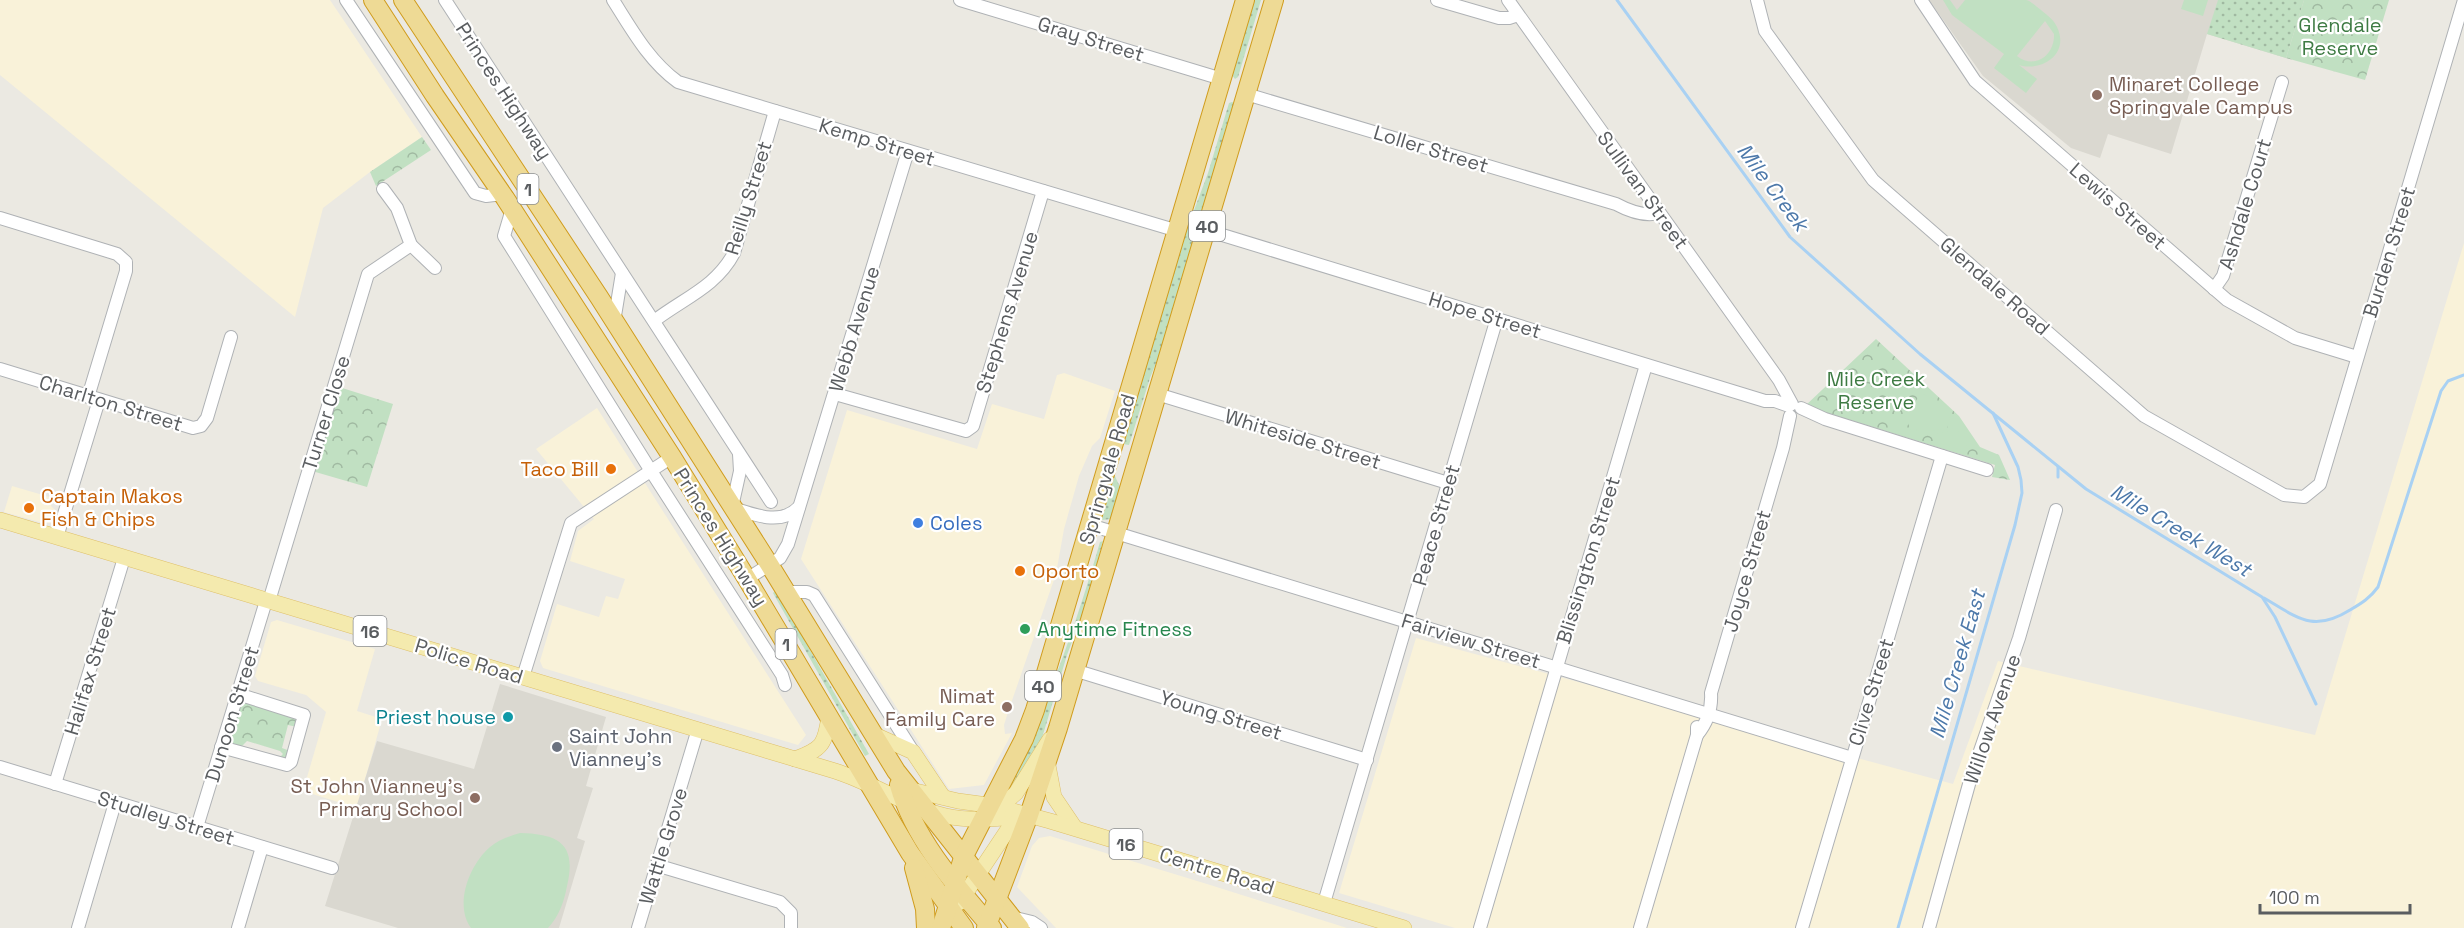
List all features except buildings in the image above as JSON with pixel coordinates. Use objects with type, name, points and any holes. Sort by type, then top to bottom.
[{"type":"highway","name":"Princes Highway","points":[[373,0],[507,201],[672,457],[910,853],[942,919],[964,928]]},
{"type":"highway","name":"Princes Highway","points":[[403,0],[769,564],[873,734],[954,883],[989,927]]},
{"type":"highway","name":"Springvale Road","points":[[942,919],[963,858],[990,811],[1035,710],[1245,0]]},
{"type":"highway","name":"Springvale Road","points":[[989,927],[1058,728],[1274,0]]},
{"type":"highway","points":[[1222,79],[1246,94]]},
{"type":"highway","name":"Princes Highway","points":[[903,787],[926,810],[1015,923]]},
{"type":"highway","points":[[910,853],[924,905],[942,919]]},
{"type":"main road","name":"Police Road","points":[[0,520],[698,729],[868,783],[903,787]]},
{"type":"main road","points":[[795,759],[820,747],[825,737],[829,716]]},
{"type":"main road","points":[[990,811],[1016,793],[1058,728]]},
{"type":"main road","points":[[873,734],[914,753],[943,798]]},
{"type":"main road","points":[[1047,760],[1054,797],[1075,828]]},
{"type":"main road","name":"Centre Road","points":[[903,787],[990,811],[1029,815],[1404,928]]},
{"type":"main road","name":"Centre Road","points":[[926,810],[951,817],[990,811],[1029,815]]},
{"type":"main road","points":[[954,883],[978,877],[1009,828],[1029,815]]},
{"type":"street","points":[[346,0],[476,193],[507,201]]},
{"type":"street","name":"Princes Highway","points":[[445,0],[771,502]]},
{"type":"street","name":"Kemp Street","points":[[613,0],[651,57],[664,72],[678,82],[1178,231]]},
{"type":"street","name":"Gray Street","points":[[960,0],[1222,79]]},
{"type":"street","points":[[1437,0],[1499,18],[1518,15]]},
{"type":"street","name":"Sullivan Street","points":[[1508,0],[1779,380],[1794,410]]},
{"type":"street","name":"Glendale Road","points":[[1757,0],[1761,23],[1765,31],[1873,180],[2144,416],[2284,495],[2304,497]]},
{"type":"street","name":"Lewis Street","points":[[1921,0],[1975,81],[2227,300],[2295,338],[2357,357]]},
{"type":"street","name":"Burden Street","points":[[2304,497],[2320,484],[2464,0]]},
{"type":"street","name":"Ashdale Court","points":[[2214,289],[2223,276],[2282,82]]},
{"type":"street","name":"Loller Street","points":[[1246,94],[1644,214],[1659,213]]},
{"type":"street","points":[[418,106],[435,96]]},
{"type":"street","name":"Reilly Street","points":[[654,321],[717,278],[726,267],[734,253],[775,111]]},
{"type":"street","name":"Webb Avenue","points":[[747,579],[781,556],[787,548],[908,151]]},
{"type":"street","points":[[383,189],[397,208],[411,245],[435,268]]},
{"type":"street","name":"Stephens Avenue","points":[[835,394],[966,431],[973,426],[1043,191]]},
{"type":"street","points":[[1616,204],[1632,203],[1646,195]]},
{"type":"street","name":"Princes Highway","points":[[507,201],[504,236],[782,675],[785,685]]},
{"type":"street","points":[[0,218],[117,254],[126,262],[126,271],[57,537]]},
{"type":"street","name":"Hope Street","points":[[1206,230],[1987,470]]},
{"type":"street","name":"Turner Close","points":[[267,601],[368,274],[411,245]]},
{"type":"street","points":[[614,323],[622,273]]},
{"type":"street","name":"Peace Street","points":[[1324,903],[1497,318]]},
{"type":"street","name":"Charlton Street","points":[[0,369],[193,428],[201,426],[207,418],[231,337]]},
{"type":"street","name":"Blissington Street","points":[[1480,928],[1646,365]]},
{"type":"street","name":"Whiteside Street","points":[[1157,394],[1449,483]]},
{"type":"street","name":"Joyce Street","points":[[1640,928],[1697,735],[1705,726],[1705,712],[1712,702],[1711,693],[1794,410]]},
{"type":"street","name":"Princes Highway","points":[[733,508],[740,467],[739,453]]},
{"type":"street","name":"Clive Street","points":[[1802,928],[1942,456]]},
{"type":"street","points":[[524,677],[568,526],[672,457]]},
{"type":"street","points":[[733,508],[775,518],[791,514],[799,507]]},
{"type":"street","name":"Willow Avenue","points":[[1929,928],[1971,777],[2019,638],[2056,510]]},
{"type":"street","name":"Fairview Street","points":[[1090,525],[1852,758]]},
{"type":"street","name":"Halifax Street","points":[[55,784],[124,558]]},
{"type":"street","name":"Princes Highway","points":[[786,592],[809,592],[815,597],[914,753]]},
{"type":"street","name":"Dunoon Street","points":[[197,827],[267,601]]},
{"type":"street","name":"Young Street","points":[[1074,670],[1367,760]]},
{"type":"street","points":[[222,747],[287,765],[291,762],[304,715],[238,694]]},
{"type":"street","name":"Wattle Grove","points":[[638,928],[698,729]]},
{"type":"street","name":"Studley Street","points":[[0,767],[332,868]]},
{"type":"street","points":[[78,928],[115,803]]},
{"type":"street","points":[[238,928],[262,847]]},
{"type":"street","points":[[657,865],[780,902],[791,913],[791,928]]},
{"type":"street","name":"Princes Highway","points":[[1015,923],[1032,922],[1041,928]]},
{"type":"shaded area","points":[[0,0],[330,0],[422,137],[370,172],[323,208],[295,317],[0,75]]},
{"type":"shaded area","name":"Minaret College Springvale Campus","points":[[1929,0],[2304,0],[2286,58],[2207,34],[2171,154],[2108,134],[2100,158],[2071,148],[1983,76]]},
{"type":"shaded area","points":[[2464,243],[2464,928],[1455,928],[1339,893],[1416,638],[1953,784],[1998,661],[2315,735]]},
{"type":"shaded area","points":[[1064,373],[1115,391],[1100,438],[1092,446],[1079,476],[1064,529],[1056,574],[1004,725],[1005,734],[1012,733],[984,785],[949,789],[801,559],[847,410],[977,449],[992,404],[1044,419],[1057,375]]},
{"type":"shaded area","points":[[597,408],[806,735],[798,745],[543,668],[540,661],[557,604],[599,617],[606,596],[618,599],[625,579],[570,561],[578,531],[594,519],[536,449]]},
{"type":"shaded area","points":[[12,486],[53,498],[51,506],[58,513],[56,519],[52,523],[43,523],[4,512]]},
{"type":"shaded area","points":[[277,620],[375,649],[357,711],[382,719],[357,808],[303,791],[326,712],[306,695],[258,681],[255,676],[271,622]]},
{"type":"shaded area","name":"St John Vianney's Primary School","points":[[500,684],[606,717],[586,786],[593,788],[577,838],[585,841],[559,928],[398,928],[325,906],[377,741],[474,769]]},
{"type":"shaded area","points":[[1050,836],[1347,928],[1056,928],[1017,887],[1032,846],[1039,838]]},
{"type":"green space","points":[[1254,0],[1261,0],[1238,77],[1235,79],[1232,75]]},
{"type":"green space","points":[[1943,0],[1950,0],[1957,10],[1965,0],[2026,0],[2054,22],[2060,37],[2060,45],[2052,59],[2045,63],[2036,66],[2019,65],[2037,79],[2026,93],[1994,68],[2004,54],[1952,15]],"holes":[[[2045,21],[2054,34],[2051,48],[2043,58],[2031,61],[2017,56]]]},
{"type":"green space","points":[[2184,0],[2208,0],[2203,16],[2181,9]]},
{"type":"green space","points":[[2218,0],[2304,0],[2286,58],[2207,34]]},
{"type":"green space","name":"Glendale Reserve","points":[[2304,0],[2389,0],[2365,80],[2286,58]]},
{"type":"green space","points":[[1229,103],[1234,103],[1166,338],[1150,378],[1129,445],[1123,444],[1181,245],[1208,173]]},
{"type":"green space","points":[[422,137],[431,150],[376,186],[370,172]]},
{"type":"green space","name":"Mile Creek Reserve","points":[[1876,339],[1959,416],[1980,447],[1999,455],[2010,480],[1992,477],[1995,465],[1805,406]]},
{"type":"green space","points":[[1897,376],[1903,379],[1906,385],[1903,391],[1897,394],[1891,391],[1888,385],[1891,379]]},
{"type":"green space","points":[[339,387],[393,404],[367,487],[312,471]]},
{"type":"green space","points":[[1920,393],[1934,399],[1950,418],[1947,429],[1923,431],[1910,429],[1907,420]]},
{"type":"green space","points":[[1959,432],[1967,441],[1965,451],[1933,441],[1937,434]]},
{"type":"green space","points":[[1114,474],[1120,487],[1111,519],[1102,520],[1102,516]]},
{"type":"green space","points":[[1103,541],[1084,610],[1067,655],[1042,738],[1013,789],[1009,787],[1048,697],[1081,605],[1100,542]]},
{"type":"green space","points":[[776,590],[869,754],[865,756],[773,593]]},
{"type":"green space","points":[[245,703],[293,716],[296,720],[297,727],[288,725],[282,748],[290,751],[285,758],[278,759],[283,754],[280,751],[247,741],[240,748],[234,746],[231,736],[233,723]]},
{"type":"green space","points":[[520,833],[555,839],[567,851],[569,872],[558,914],[548,928],[471,928],[464,908],[464,897],[470,874],[490,847],[500,840]]},
{"type":"waterway","name":"Mile Creek","points":[[1617,0],[1790,237],[1920,354],[2086,489],[2262,597],[2275,617],[2316,704]]},
{"type":"waterway","points":[[2264,598],[2296,617],[2315,622],[2337,617],[2362,603],[2375,591],[2441,391],[2448,381],[2464,375]]},
{"type":"waterway","name":"Mile Creek East","points":[[1898,928],[2015,525],[2022,493],[2018,467],[1993,413]]},
{"type":"waterway","name":"Mile Creek West","points":[[2058,467],[2058,477]]},
{"type":"place","name":"Minaret College Springvale Campus","points":[[2097,95]]},
{"type":"place","name":"Taco Bill","points":[[611,469]]},
{"type":"place","name":"Captain Makos Fish & Chips","points":[[29,508]]},
{"type":"place","name":"Coles","points":[[918,523]]},
{"type":"place","name":"Oporto","points":[[1020,571]]},
{"type":"place","name":"Anytime Fitness","points":[[1025,629]]},
{"type":"place","name":"Nimat Family Care","points":[[1007,707]]},
{"type":"place","name":"Priest house","points":[[508,717]]},
{"type":"place","name":"Saint John Vianney's","points":[[557,747]]},
{"type":"place","name":"St John Vianney's Primary School","points":[[475,798]]}]
